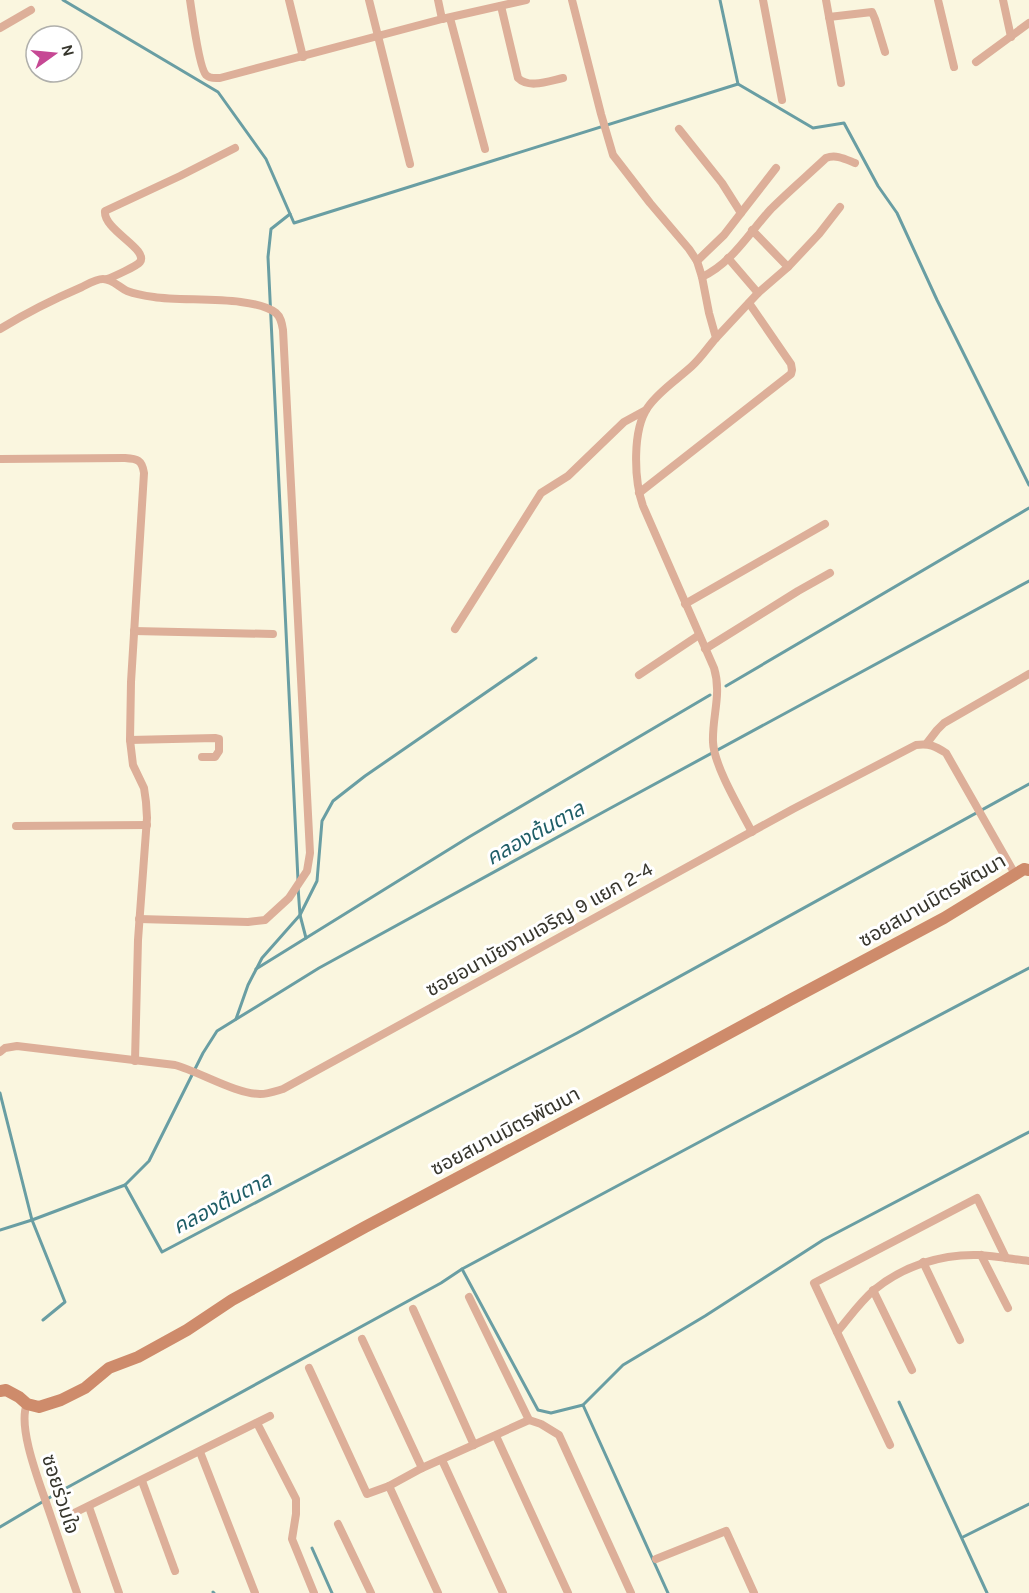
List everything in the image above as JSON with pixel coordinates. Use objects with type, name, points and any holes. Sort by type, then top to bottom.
[{"type":"street","points":[[190,0],[201,63],[205,75],[210,78],[220,78],[526,0]]},
{"type":"street","points":[[289,0],[303,57]]},
{"type":"street","points":[[369,0],[410,164]]},
{"type":"street","points":[[438,0],[446,19],[485,149]]},
{"type":"street","points":[[572,0],[613,155],[697,261],[716,338]]},
{"type":"street","points":[[763,0],[782,100]]},
{"type":"street","points":[[826,0],[841,83]]},
{"type":"street","points":[[938,0],[954,67]]},
{"type":"street","points":[[1003,0],[1011,37]]},
{"type":"street","points":[[501,6],[518,78],[530,84],[563,78]]},
{"type":"street","points":[[0,28],[31,10]]},
{"type":"street","points":[[829,17],[872,12],[885,52]]},
{"type":"street","points":[[976,62],[1029,23]]},
{"type":"street","points":[[680,129],[722,183],[741,213]]},
{"type":"street","points":[[0,329],[65,294],[97,280],[106,279],[140,262],[142,259],[139,251],[108,224],[105,211],[235,148]]},
{"type":"street","points":[[702,277],[720,267],[773,208],[826,159],[832,156],[855,163]]},
{"type":"street","points":[[697,261],[724,235],[776,168]]},
{"type":"street","points":[[752,832],[716,757],[713,746],[718,686],[714,668],[639,493],[637,478],[640,422],[653,400],[694,364],[758,293],[788,267],[819,234],[840,207]]},
{"type":"street","points":[[752,230],[788,267]]},
{"type":"street","points":[[728,258],[758,293]]},
{"type":"street","points":[[106,279],[128,291],[154,297],[196,298],[266,307],[280,318],[283,330],[293,515],[310,853],[307,871],[289,898],[265,920],[248,922],[139,919]]},
{"type":"street","points":[[639,493],[791,374],[791,364],[749,303]]},
{"type":"street","points":[[455,629],[541,492],[568,476],[624,422],[646,410]]},
{"type":"street","points":[[0,459],[136,459],[142,465],[144,473],[130,740],[133,765],[144,788],[147,825],[139,919],[135,1061]]},
{"type":"street","points":[[686,604],[825,524]]},
{"type":"street","points":[[705,649],[830,573]]},
{"type":"street","points":[[134,631],[273,634]]},
{"type":"street","points":[[639,675],[699,635]]},
{"type":"street","points":[[1015,874],[946,753],[927,743],[944,723],[1029,674]]},
{"type":"street","points":[[130,740],[219,739],[219,751],[215,757],[202,757]]},
{"type":"street","name":"ซอยอนามัยงามเจริญ 9 แยก 2-4","points":[[0,1052],[5,1048],[17,1046],[175,1065],[251,1093],[263,1094],[284,1089],[752,832],[916,745],[927,743]]},
{"type":"street","points":[[16,826],[147,825]]},
{"type":"street","name":"ซอยสมานมิตรพัฒนา","points":[[27,1404],[43,1407],[85,1388],[109,1368],[138,1357],[188,1330],[241,1295],[884,951],[944,918],[1024,869],[1029,870]]},
{"type":"street","points":[[890,1445],[814,1283],[977,1198],[1006,1258]]},
{"type":"street","points":[[981,1255],[1008,1308]]},
{"type":"street","points":[[837,1332],[873,1290],[903,1271],[923,1262],[954,1256],[981,1255],[1029,1262]]},
{"type":"street","points":[[923,1262],[960,1340]]},
{"type":"street","points":[[873,1290],[912,1370]]},
{"type":"street","points":[[469,1297],[529,1420]]},
{"type":"street","points":[[414,1309],[474,1445]]},
{"type":"street","points":[[362,1339],[422,1468]]},
{"type":"street","points":[[309,1368],[367,1494],[389,1486],[422,1468],[529,1420],[559,1435],[631,1593]]},
{"type":"street","points":[[0,1390],[6,1390],[27,1404]]},
{"type":"street","name":"ซอยร่วมใจ","points":[[27,1404],[24,1418],[31,1455],[77,1593]]},
{"type":"street","points":[[64,1518],[270,1416]]},
{"type":"street","points":[[257,1423],[296,1499],[292,1539],[314,1593]]},
{"type":"street","points":[[496,1436],[568,1593]]},
{"type":"street","points":[[200,1452],[255,1593]]},
{"type":"street","points":[[442,1460],[503,1593]]},
{"type":"street","points":[[142,1481],[175,1571]]},
{"type":"street","points":[[389,1486],[438,1593]]},
{"type":"street","points":[[89,1507],[119,1593]]},
{"type":"street","points":[[338,1524],[371,1593]]},
{"type":"street","points":[[656,1559],[726,1531],[754,1593]]},
{"type":"waterway","points":[[63,0],[218,92],[266,159],[294,223],[738,84]]},
{"type":"waterway","points":[[720,0],[738,84],[813,128],[844,123],[878,186],[897,213],[937,300],[1029,485]]},
{"type":"waterway","points":[[290,214],[271,229],[268,257],[298,880]]},
{"type":"waterway","points":[[726,686],[1029,508]]},
{"type":"waterway","name":"คลองต้นตาล","points":[[125,1185],[149,1161],[203,1053],[217,1031],[319,968],[1029,581]]},
{"type":"waterway","points":[[236,1019],[248,985],[262,958],[300,915],[317,881],[322,821],[333,801],[365,776],[536,658]]},
{"type":"waterway","points":[[256,969],[469,837],[710,695]]},
{"type":"waterway","name":"คลองต้นตาล","points":[[0,1230],[125,1185],[162,1252],[577,1033],[1029,784]]},
{"type":"waterway","points":[[298,887],[300,915],[306,938]]},
{"type":"waterway","points":[[0,1527],[59,1492],[441,1283],[462,1269],[1029,968]]},
{"type":"waterway","points":[[0,1093],[32,1220],[65,1302],[43,1320]]},
{"type":"waterway","points":[[462,1269],[538,1410],[551,1413],[583,1405],[623,1365],[705,1316],[823,1240],[1029,1132]]},
{"type":"waterway","points":[[899,1402],[987,1593]]},
{"type":"waterway","points":[[583,1405],[668,1593]]},
{"type":"waterway","points":[[963,1537],[1029,1504]]},
{"type":"waterway","points":[[312,1548],[332,1593]]}]
